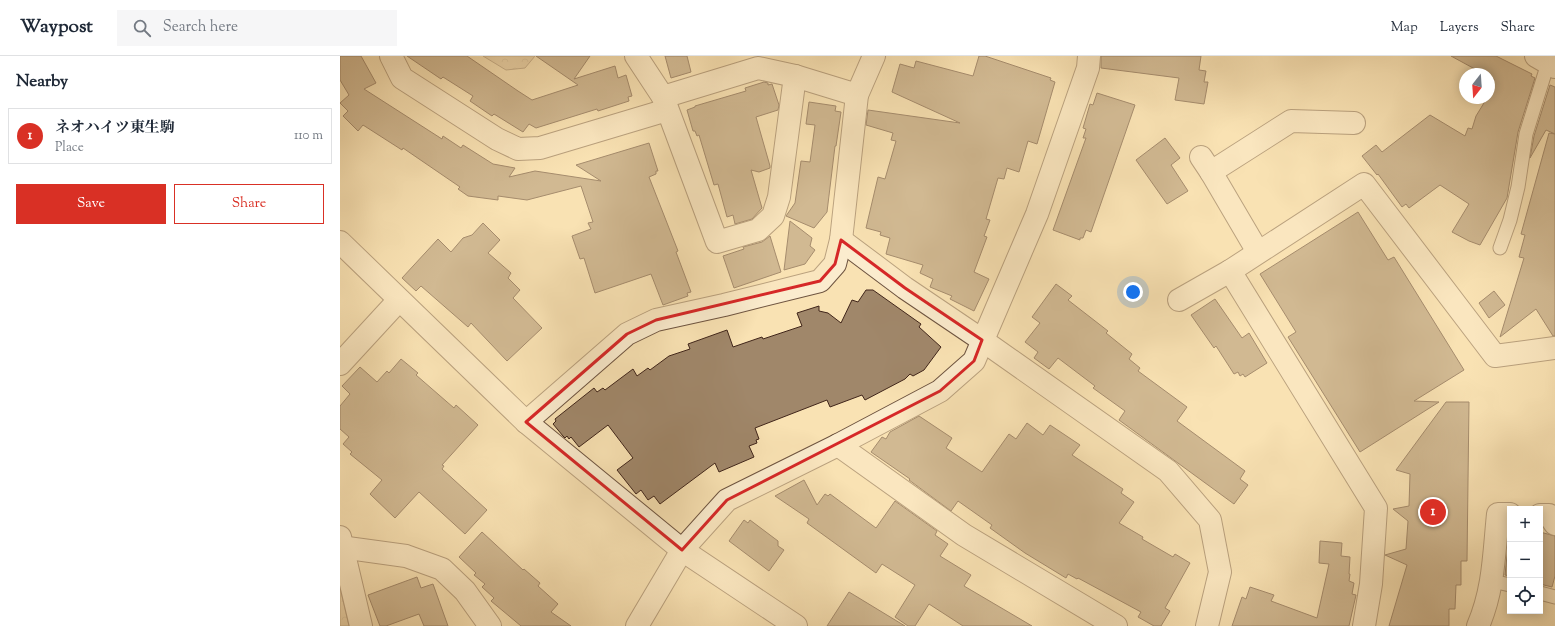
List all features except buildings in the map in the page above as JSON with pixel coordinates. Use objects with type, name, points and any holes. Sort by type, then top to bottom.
[{"type":"street","points":[[391,56],[402,78],[497,139],[518,149],[540,148],[758,68],[795,76],[857,96]]},
{"type":"street","points":[[636,56],[665,103],[717,242],[758,230],[773,216],[780,197],[795,76]]},
{"type":"street","points":[[526,422],[627,334],[656,320],[724,306],[820,281],[835,264],[841,240],[857,96],[874,56]]},
{"type":"street","points":[[637,626],[682,550],[727,500],[838,445],[940,390],[974,361],[1037,214],[1088,68],[1089,56]]},
{"type":"street","points":[[1258,252],[1206,165],[1291,121],[1354,123]]},
{"type":"street","points":[[1179,300],[1230,271],[1364,184],[1495,356],[1555,348]]},
{"type":"street","points":[[841,240],[905,288],[982,340],[1168,471],[1210,520],[1220,572],[1207,626]]},
{"type":"street","points":[[340,242],[526,422],[682,550],[796,626]]},
{"type":"street","points":[[1230,271],[1376,508],[1371,584],[1364,626]]},
{"type":"street","points":[[340,364],[400,300]]},
{"type":"street","points":[[838,445],[964,535],[1116,626]]},
{"type":"street","points":[[1478,626],[1501,583],[1498,514],[1507,514]]},
{"type":"street","points":[[1543,515],[1549,515],[1555,524]]},
{"type":"street","points":[[361,626],[341,544],[406,556],[442,569],[465,591],[490,626]]},
{"type":"lane","points":[[1500,248],[1510,220],[1518,187],[1526,134],[1546,62]]},
{"type":"lane","points":[[1543,594],[1555,597]]},
{"type":"highlighted area","points":[[841,240],[905,288],[982,340],[974,361],[940,391],[727,500],[682,550],[526,422],[627,334],[656,320],[820,281],[835,264]]},
{"type":"green space","points":[[483,56],[535,56],[525,68],[506,70]]},
{"type":"green space","points":[[340,588],[349,626],[340,626]]},
{"type":"place","name":"ネオハイツ東生駒","points":[[1433,512]]}]
